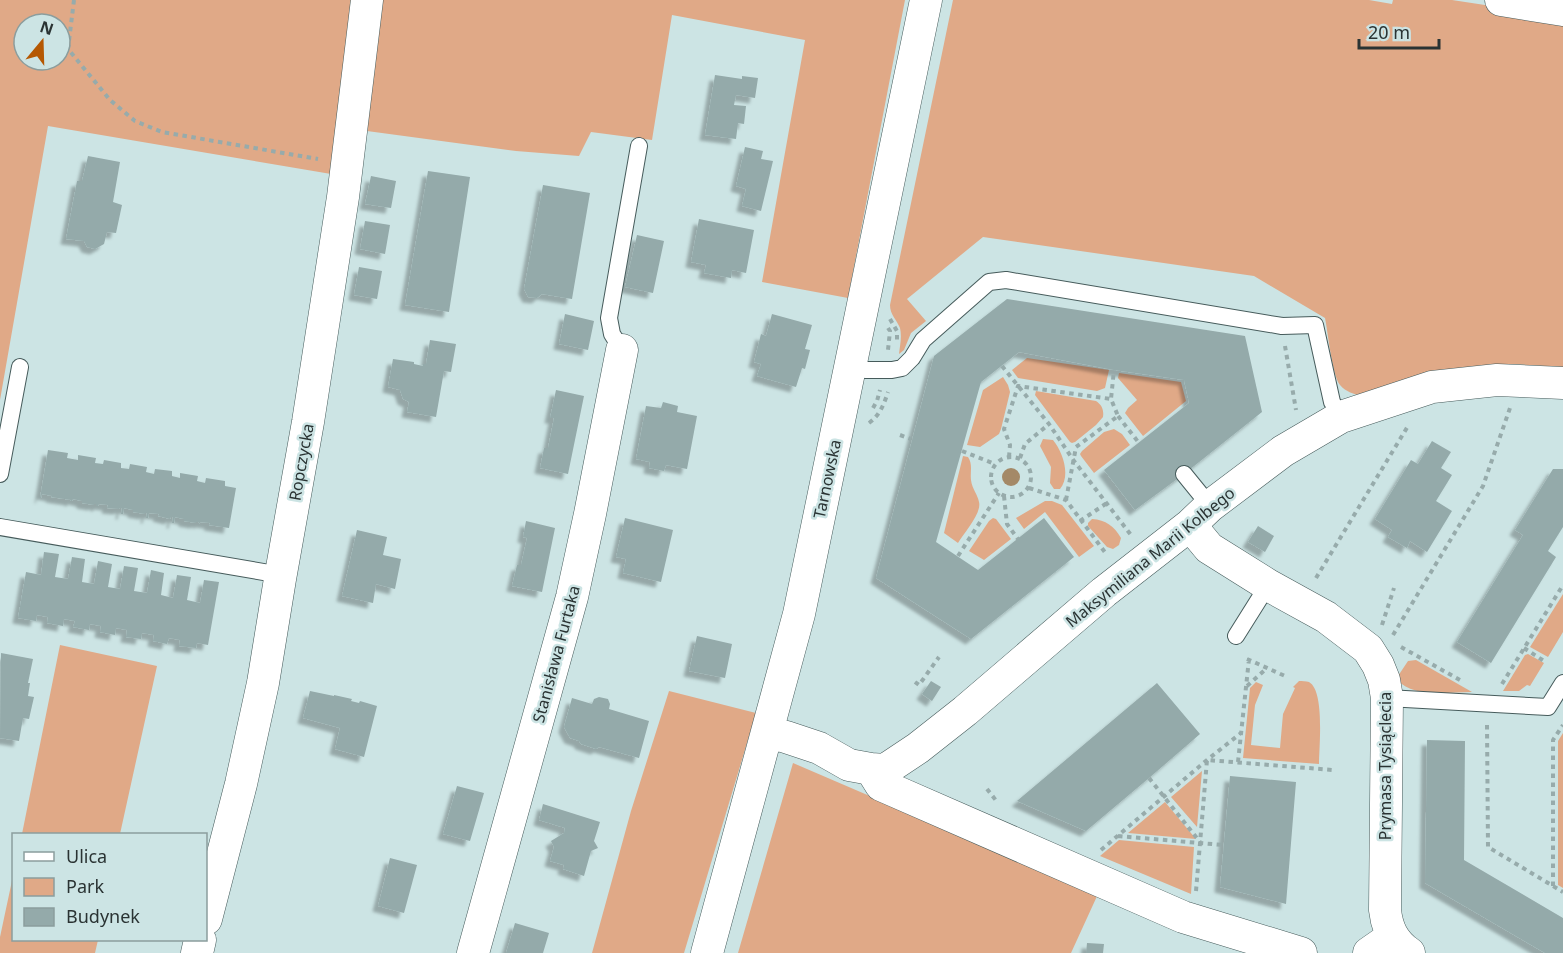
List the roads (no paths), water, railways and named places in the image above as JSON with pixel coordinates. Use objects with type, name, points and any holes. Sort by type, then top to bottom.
[{"type":"street","name":"Ropczycka","points":[[207,916],[241,784],[263,683],[308,422],[343,198],[367,0]]},
{"type":"street","name":"Tarnowska","points":[[707,953],[799,614],[926,0]]},
{"type":"street","points":[[1501,0],[1563,10]]},
{"type":"street","name":"Stanisława Furtaka","points":[[473,953],[572,597],[622,350]]},
{"type":"street","name":"Maksymiliana Marii Kolbego","points":[[871,769],[885,770],[918,748],[974,704],[1104,592],[1283,451],[1341,417],[1432,387],[1497,380],[1563,383]]},
{"type":"street","name":"Prymasa Tysiąclecia","points":[[1200,516],[1209,548],[1268,585],[1326,617],[1368,649],[1378,665],[1384,680],[1387,699],[1385,910],[1390,948]]},
{"type":"street","points":[[767,732],[819,748],[849,765],[871,769],[881,785],[1183,917],[1301,953]]},
{"type":"lane","points":[[622,350],[612,334],[609,318],[639,146]]},
{"type":"lane","points":[[851,366],[866,370],[902,368],[912,358],[923,340],[989,282],[1006,280],[1282,326],[1315,325],[1332,402],[1341,417]]},
{"type":"lane","points":[[0,474],[20,367]]},
{"type":"lane","points":[[1185,474],[1200,516]]},
{"type":"lane","points":[[0,527],[281,575]]},
{"type":"lane","points":[[1236,636],[1268,585]]},
{"type":"lane","points":[[1387,699],[1548,707],[1563,683]]}]
